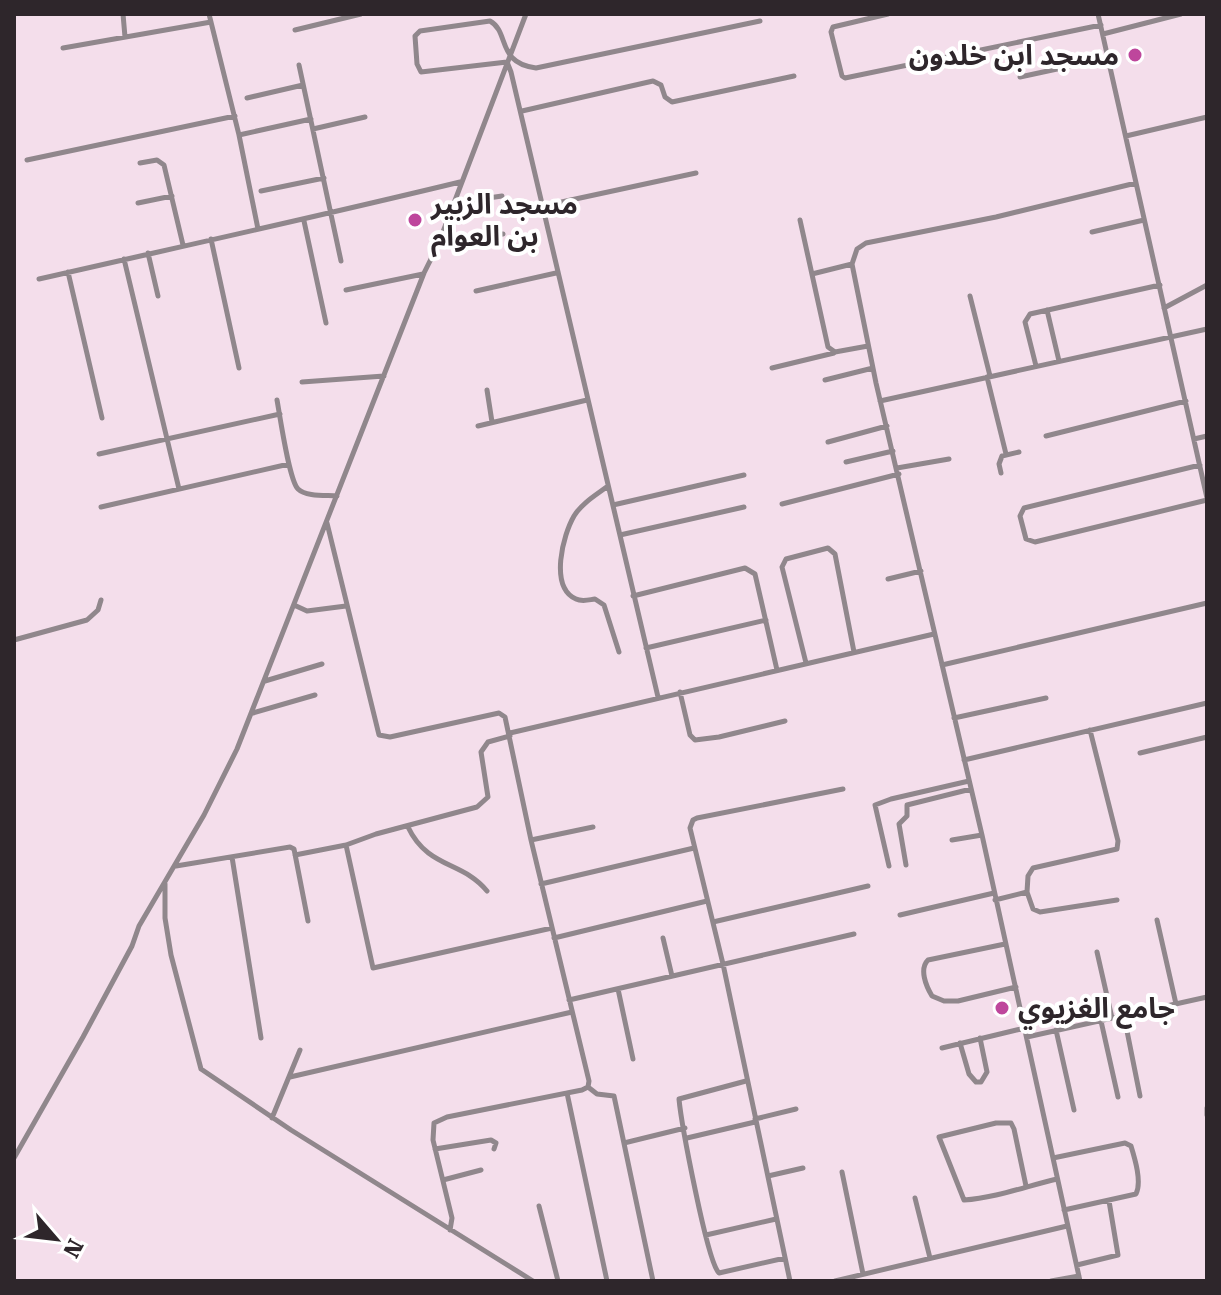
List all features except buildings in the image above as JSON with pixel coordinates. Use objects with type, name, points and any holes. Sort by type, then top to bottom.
[{"type":"street","points":[[123,14],[125,37]]},
{"type":"street","points":[[209,14],[235,116],[258,229]]},
{"type":"street","points":[[295,30],[361,14]]},
{"type":"street","points":[[14,1158],[83,1037],[132,946],[139,926],[221,783],[252,713],[424,273],[438,245],[526,14]]},
{"type":"street","points":[[888,14],[833,27],[831,32],[842,76],[845,78],[1101,25]]},
{"type":"street","points":[[1098,14],[1172,336],[1200,465],[1207,499],[1035,542],[1026,539],[1020,516],[1024,508],[1200,465]]},
{"type":"street","points":[[1103,34],[1178,14]]},
{"type":"street","points":[[658,697],[556,273],[522,111],[508,59],[496,24],[490,21],[420,31],[415,36],[417,64],[421,72],[508,59],[536,68],[760,21]]},
{"type":"street","points":[[63,48],[211,22]]},
{"type":"street","points":[[1020,77],[1108,58]]},
{"type":"street","points":[[299,65],[341,261]]},
{"type":"street","points":[[522,111],[653,81],[661,85],[665,97],[672,102],[794,76]]},
{"type":"street","points":[[247,98],[303,85]]},
{"type":"street","points":[[27,160],[235,116]]},
{"type":"street","points":[[313,129],[365,117]]},
{"type":"street","points":[[1126,136],[1207,117]]},
{"type":"street","points":[[239,135],[311,119]]},
{"type":"street","points":[[140,163],[162,162],[183,245]]},
{"type":"street","points":[[543,206],[696,173]]},
{"type":"street","points":[[261,191],[324,178]]},
{"type":"street","points":[[39,279],[183,245],[304,221],[461,182]]},
{"type":"street","points":[[1051,1281],[1080,1278],[982,835],[880,401],[852,264],[857,249],[866,243],[996,217],[1136,183]]},
{"type":"street","points":[[138,203],[172,196]]},
{"type":"street","points":[[454,203],[502,196]]},
{"type":"street","points":[[800,220],[828,347],[835,352]]},
{"type":"street","points":[[1092,232],[1144,220]]},
{"type":"street","points":[[304,221],[326,323]]},
{"type":"street","points":[[438,245],[503,234]]},
{"type":"street","points":[[211,239],[239,368]]},
{"type":"street","points":[[148,253],[158,296]]},
{"type":"street","points":[[124,259],[179,489]]},
{"type":"street","points":[[812,274],[852,264]]},
{"type":"street","points":[[68,272],[102,418]]},
{"type":"street","points":[[346,290],[424,273]]},
{"type":"street","points":[[476,291],[556,273]]},
{"type":"street","points":[[1036,366],[1025,322],[1030,314],[1160,285]]},
{"type":"street","points":[[1164,308],[1207,285]]},
{"type":"street","points":[[970,296],[1006,454]]},
{"type":"street","points":[[1047,310],[1059,361]]},
{"type":"street","points":[[880,401],[1207,329]]},
{"type":"street","points":[[772,368],[868,346]]},
{"type":"street","points":[[825,380],[873,368]]},
{"type":"street","points":[[302,382],[384,376]]},
{"type":"street","points":[[487,390],[492,422]]},
{"type":"street","points":[[277,400],[289,464],[299,490],[337,496]]},
{"type":"street","points":[[478,426],[587,400]]},
{"type":"street","points":[[1046,436],[1186,401]]},
{"type":"street","points":[[99,454],[280,414]]},
{"type":"street","points":[[828,442],[887,426]]},
{"type":"street","points":[[1194,439],[1207,436]]},
{"type":"street","points":[[846,462],[893,451]]},
{"type":"street","points":[[1001,473],[999,459],[1006,454],[1019,452]]},
{"type":"street","points":[[782,504],[949,459]]},
{"type":"street","points":[[101,507],[289,464]]},
{"type":"street","points":[[613,505],[744,475]]},
{"type":"street","points":[[608,486],[576,513],[562,550],[560,569],[565,587],[574,598],[582,601],[595,599],[604,605],[619,652]]},
{"type":"street","points":[[620,535],[744,507]]},
{"type":"street","points":[[327,523],[379,735],[386,738],[499,713],[504,715],[588,1087]]},
{"type":"street","points":[[806,663],[782,567],[786,559],[828,548],[835,554],[854,652]]},
{"type":"street","points":[[633,596],[745,568],[755,574],[777,670]]},
{"type":"street","points":[[888,579],[921,571]]},
{"type":"street","points":[[14,640],[87,620],[98,610],[101,600]]},
{"type":"street","points":[[942,665],[1207,603]]},
{"type":"street","points":[[294,605],[307,611],[346,606]]},
{"type":"street","points":[[646,648],[766,620]]},
{"type":"street","points":[[295,855],[346,845],[484,803],[488,790],[480,758],[488,742],[658,697],[934,634]]},
{"type":"street","points":[[264,682],[322,664]]},
{"type":"street","points":[[680,692],[690,735],[695,740],[785,721]]},
{"type":"street","points":[[252,713],[315,695]]},
{"type":"street","points":[[954,718],[1046,698]]},
{"type":"street","points":[[964,760],[1207,703]]},
{"type":"street","points":[[1090,730],[1118,841],[1117,849],[1033,868],[1028,876],[1027,892],[1031,906],[1040,912],[1117,900]]},
{"type":"street","points":[[1140,753],[1207,737]]},
{"type":"street","points":[[889,866],[875,805],[969,781]]},
{"type":"street","points":[[790,1281],[723,964],[690,828],[697,818],[843,789]]},
{"type":"street","points":[[906,865],[899,824],[907,816],[907,805],[971,789]]},
{"type":"street","points":[[408,827],[415,841],[427,853],[471,877],[487,891]]},
{"type":"street","points":[[531,840],[593,827]]},
{"type":"street","points":[[952,840],[982,835]]},
{"type":"street","points":[[346,845],[373,968],[552,928]]},
{"type":"street","points":[[175,866],[290,847],[295,855],[308,921]]},
{"type":"street","points":[[541,884],[694,848]]},
{"type":"street","points":[[232,857],[261,1038]]},
{"type":"street","points":[[165,883],[165,918],[171,955],[201,1069],[272,1118],[533,1281]]},
{"type":"street","points":[[713,922],[868,886]]},
{"type":"street","points":[[900,915],[1027,892]]},
{"type":"street","points":[[554,938],[707,901]]},
{"type":"street","points":[[1157,920],[1176,1004]]},
{"type":"street","points":[[569,1000],[854,934]]},
{"type":"street","points":[[663,938],[672,976]]},
{"type":"street","points":[[1005,944],[928,960],[924,965],[926,983],[932,996],[949,1002],[1016,987]]},
{"type":"street","points":[[1097,952],[1112,1018]]},
{"type":"street","points":[[618,989],[633,1059]]},
{"type":"street","points":[[1027,1037],[1207,997]]},
{"type":"street","points":[[290,1077],[572,1012]]},
{"type":"street","points":[[1124,1016],[1140,1096]]},
{"type":"street","points":[[1101,1021],[1118,1097]]},
{"type":"street","points":[[942,1048],[1025,1028]]},
{"type":"street","points":[[1056,1030],[1074,1110]]},
{"type":"street","points":[[960,1043],[970,1077],[981,1082],[987,1072],[980,1038]]},
{"type":"street","points":[[272,1118],[300,1050]]},
{"type":"street","points":[[746,1081],[681,1097],[679,1101],[706,1235],[714,1269],[721,1274],[785,1258]]},
{"type":"street","points":[[450,1230],[452,1218],[432,1130],[436,1120],[588,1087]]},
{"type":"street","points":[[588,1087],[597,1094],[614,1096],[653,1281]]},
{"type":"street","points":[[567,1093],[607,1281]]},
{"type":"street","points":[[1207,1108],[1207,1115]]},
{"type":"street","points":[[687,1138],[796,1109]]},
{"type":"street","points":[[1026,1186],[1011,1123],[996,1123],[939,1137],[964,1200],[1026,1186],[1057,1179]]},
{"type":"street","points":[[624,1143],[685,1128]]},
{"type":"street","points":[[435,1149],[491,1140],[496,1143],[494,1149]]},
{"type":"street","points":[[1053,1158],[1129,1144],[1133,1154],[1139,1190],[1133,1196],[1064,1210]]},
{"type":"street","points":[[768,1176],[803,1168]]},
{"type":"street","points":[[443,1180],[481,1170]]},
{"type":"street","points":[[842,1172],[863,1274]]},
{"type":"street","points":[[915,1198],[930,1258]]},
{"type":"street","points":[[1077,1265],[1118,1255],[1109,1201]]},
{"type":"street","points":[[539,1206],[558,1281]]},
{"type":"street","points":[[706,1235],[776,1219]]},
{"type":"street","points":[[835,1281],[1067,1226]]},
{"type":"place","name":"مسجد ابن خلدون","points":[[1135,55]]},
{"type":"place","name":"مسجد الزبير بن العوام","points":[[415,220]]},
{"type":"place","name":"جامع الغزيوي","points":[[1002,1008]]}]
